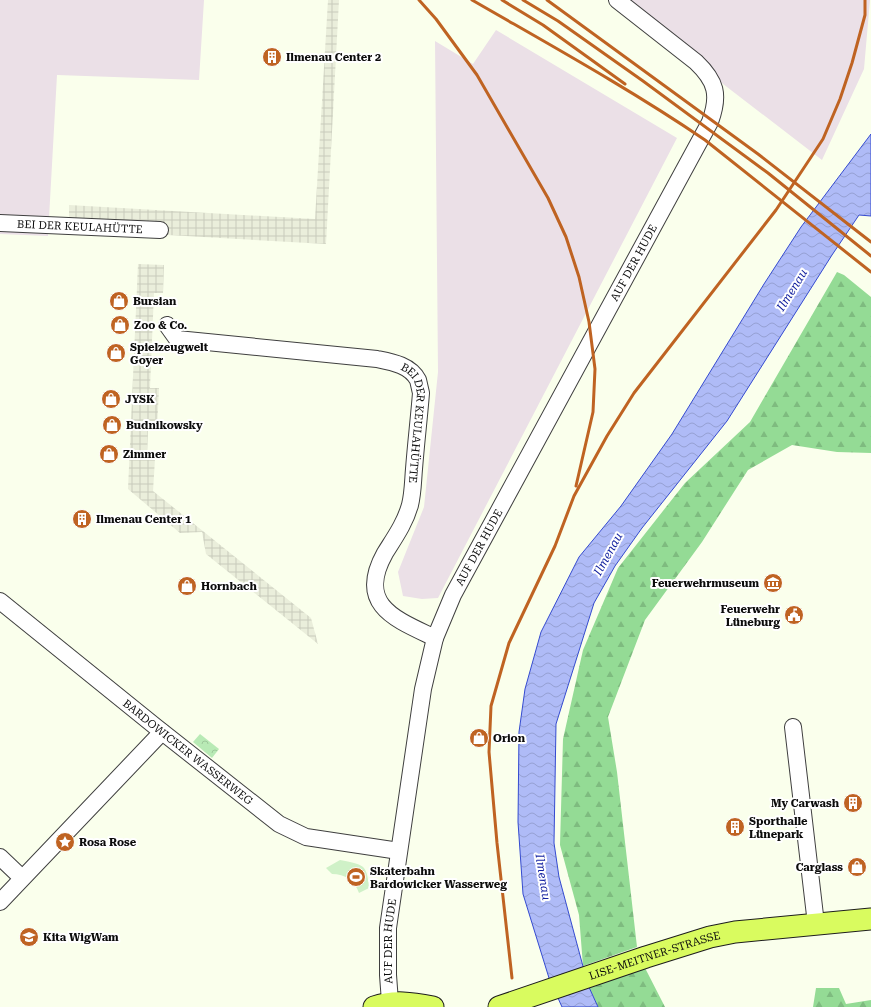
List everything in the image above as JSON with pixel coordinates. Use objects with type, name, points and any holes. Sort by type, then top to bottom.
[{"type":"main road","name":"LISE-MEITNER-STRASSE","points":[[498,1007],[680,946],[735,932],[871,918]]},
{"type":"main road","name":"AUF DER HUDE","points":[[382,1005],[412,1004],[433,1007]]},
{"type":"street","name":"AUF DER HUDE","points":[[382,1005],[388,975],[388,928],[399,851],[423,689],[435,638],[457,588],[710,122],[714,111],[715,94],[707,73],[696,62],[617,0]]},
{"type":"street","name":"BEI DER KEULAHÜTTE","points":[[0,223],[160,230]]},
{"type":"street","name":"BEI DER KEULAHÜTTE","points":[[167,325],[177,339],[377,359],[401,364],[418,380],[421,393],[411,501],[404,524],[379,566],[376,576],[375,589],[379,601],[390,614],[435,638]]},
{"type":"street","name":"BARDOWICKER WASSERWEG","points":[[0,601],[279,824],[306,837],[399,851]]},
{"type":"street","points":[[793,727],[816,924]]},
{"type":"street","points":[[0,902],[162,732]]},
{"type":"street","points":[[0,857],[22,878]]},
{"type":"shaded area","points":[[0,0],[204,0],[199,80],[57,75],[48,236],[0,234]]},
{"type":"shaded area","points":[[328,0],[339,0],[326,244],[168,235],[165,231],[69,226],[69,205],[315,219]]},
{"type":"shaded area","points":[[614,0],[870,0],[864,69],[822,160]]},
{"type":"shaded area","points":[[496,30],[677,138],[438,598],[422,599],[403,596],[398,572],[424,507],[438,372],[435,41],[473,64]]},
{"type":"shaded area","points":[[138,264],[164,265],[163,293],[154,293],[150,388],[159,388],[157,431],[148,431],[147,457],[155,459],[153,491],[311,618],[318,644],[206,554],[202,532],[180,533],[128,489]]},
{"type":"green space","points":[[837,272],[844,275],[871,297],[871,453],[837,452],[792,445],[748,470],[702,542],[645,620],[608,717],[617,772],[637,947],[583,966],[579,915],[560,845],[563,739],[583,650],[618,568],[685,483],[750,422]]},
{"type":"green space","points":[[200,734],[219,749],[212,758],[193,742]]},
{"type":"green space","name":"Skaterbahn Bardowicker Wasserweg","points":[[340,860],[362,866],[367,874],[369,888],[359,893],[355,885],[349,879],[341,875],[332,874],[326,868]]},
{"type":"green space","points":[[644,966],[665,1007],[598,1007],[588,985]]},
{"type":"green space","points":[[816,988],[839,988],[846,1004],[871,1000],[871,1007],[813,1007]]},
{"type":"water","name":"Ilmenau","points":[[871,134],[871,216],[859,215],[727,421],[642,528],[615,566],[594,603],[556,724],[554,843],[559,877],[588,985],[598,1007],[562,1007],[549,978],[523,894],[518,822],[519,732],[525,689],[541,632],[579,557],[621,506],[672,434],[764,284],[801,227]]},
{"type":"railway","points":[[419,0],[436,19],[477,75],[548,198],[566,237],[579,277],[589,322],[595,369],[593,412],[576,486]]},
{"type":"railway","points":[[472,0],[619,85],[705,140],[871,272]]},
{"type":"railway","points":[[502,0],[543,25],[625,84]]},
{"type":"railway","points":[[523,0],[558,21],[643,81],[768,173],[871,256]]},
{"type":"railway","points":[[547,0],[758,154],[871,242]]},
{"type":"railway","points":[[512,978],[497,843],[489,752],[491,706],[509,643],[555,546],[574,496],[607,436],[634,393],[776,210],[823,139],[840,99],[852,63],[865,15],[865,0]]},
{"type":"place","name":"Ilmenau Center 2","points":[[272,57]]},
{"type":"place","name":"Bursian","points":[[119,301]]},
{"type":"place","name":"Zoo & Co.","points":[[120,325]]},
{"type":"place","name":"Spielzeugwelt Goyer","points":[[116,353]]},
{"type":"place","name":"JYSK","points":[[111,399]]},
{"type":"place","name":"Budnikowsky","points":[[112,425]]},
{"type":"place","name":"Zimmer","points":[[109,454]]},
{"type":"place","name":"Ilmenau Center 1","points":[[82,519]]},
{"type":"place","name":"Feuerwehrmuseum","points":[[773,583]]},
{"type":"place","name":"Hornbach","points":[[187,586]]},
{"type":"place","name":"Feuerwehr Lüneburg","points":[[794,615]]},
{"type":"place","name":"Orion","points":[[479,738]]},
{"type":"place","name":"My Carwash","points":[[853,803]]},
{"type":"place","name":"Sporthalle Lünepark","points":[[735,827]]},
{"type":"place","name":"Rosa Rose","points":[[65,842]]},
{"type":"place","name":"Carglass","points":[[857,867]]},
{"type":"place","name":"Skaterbahn Bardowicker Wasserweg","points":[[356,877]]},
{"type":"place","name":"Kita WigWam","points":[[29,937]]}]
